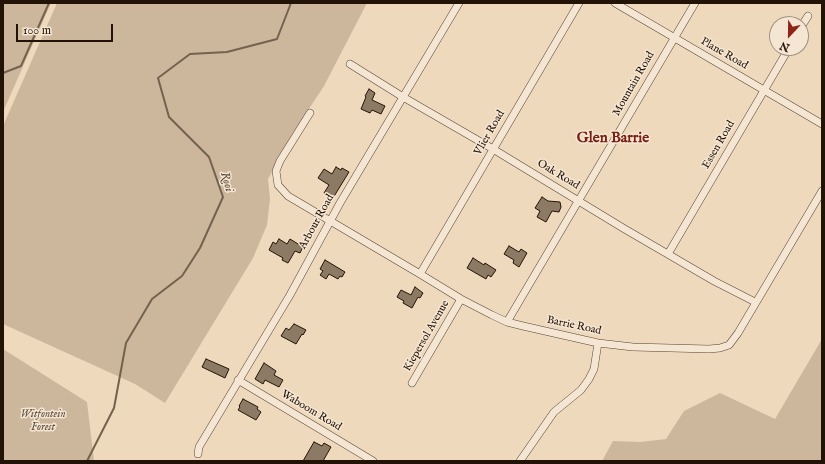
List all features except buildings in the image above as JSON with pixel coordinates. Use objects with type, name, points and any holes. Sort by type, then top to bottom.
[{"type":"street","name":"Arbour Road","points":[[198,454],[199,446],[290,295],[330,221],[459,3]]},
{"type":"street","name":"Vlier Road","points":[[420,274],[579,3]]},
{"type":"street","name":"Plane Road","points":[[615,3],[822,124]]},
{"type":"street","name":"Mountain Road","points":[[508,322],[695,3]]},
{"type":"street","name":"Essen Road","points":[[668,254],[784,56]]},
{"type":"street","name":"Oak Road","points":[[350,64],[668,254],[714,281],[755,302]]},
{"type":"street","name":"Barrie Road","points":[[310,113],[280,161],[276,172],[277,181],[288,196],[461,299],[508,322],[598,343],[633,347],[725,347],[733,340],[822,191]]},
{"type":"street","name":"Kiepersol Avenue","points":[[412,383],[461,299]]},
{"type":"street","points":[[520,461],[551,416],[581,390],[589,380],[594,369],[598,343]]},
{"type":"street","name":"Waboom Road","points":[[238,380],[373,461]]},
{"type":"green space","points":[[3,3],[51,3],[3,112]]},
{"type":"green space","points":[[57,3],[367,3],[324,86],[293,133],[268,179],[270,199],[267,225],[253,258],[165,403],[135,384],[3,324],[3,126]]},
{"type":"green space","points":[[822,339],[822,461],[602,461],[613,441],[640,442],[666,439],[684,411],[720,393],[775,419]]},
{"type":"green space","name":"Witfontein Forest","points":[[3,349],[87,402],[94,461],[3,461]]},
{"type":"waterway","points":[[3,73],[21,66],[49,3]]},
{"type":"waterway","name":"Rooi","points":[[87,461],[114,408],[126,343],[152,299],[182,276],[200,248],[223,197],[209,157],[169,117],[158,78],[190,54],[227,52],[277,39],[291,3]]},
{"type":"district","name":"Glen Barrie","points":[[613,139]]}]
